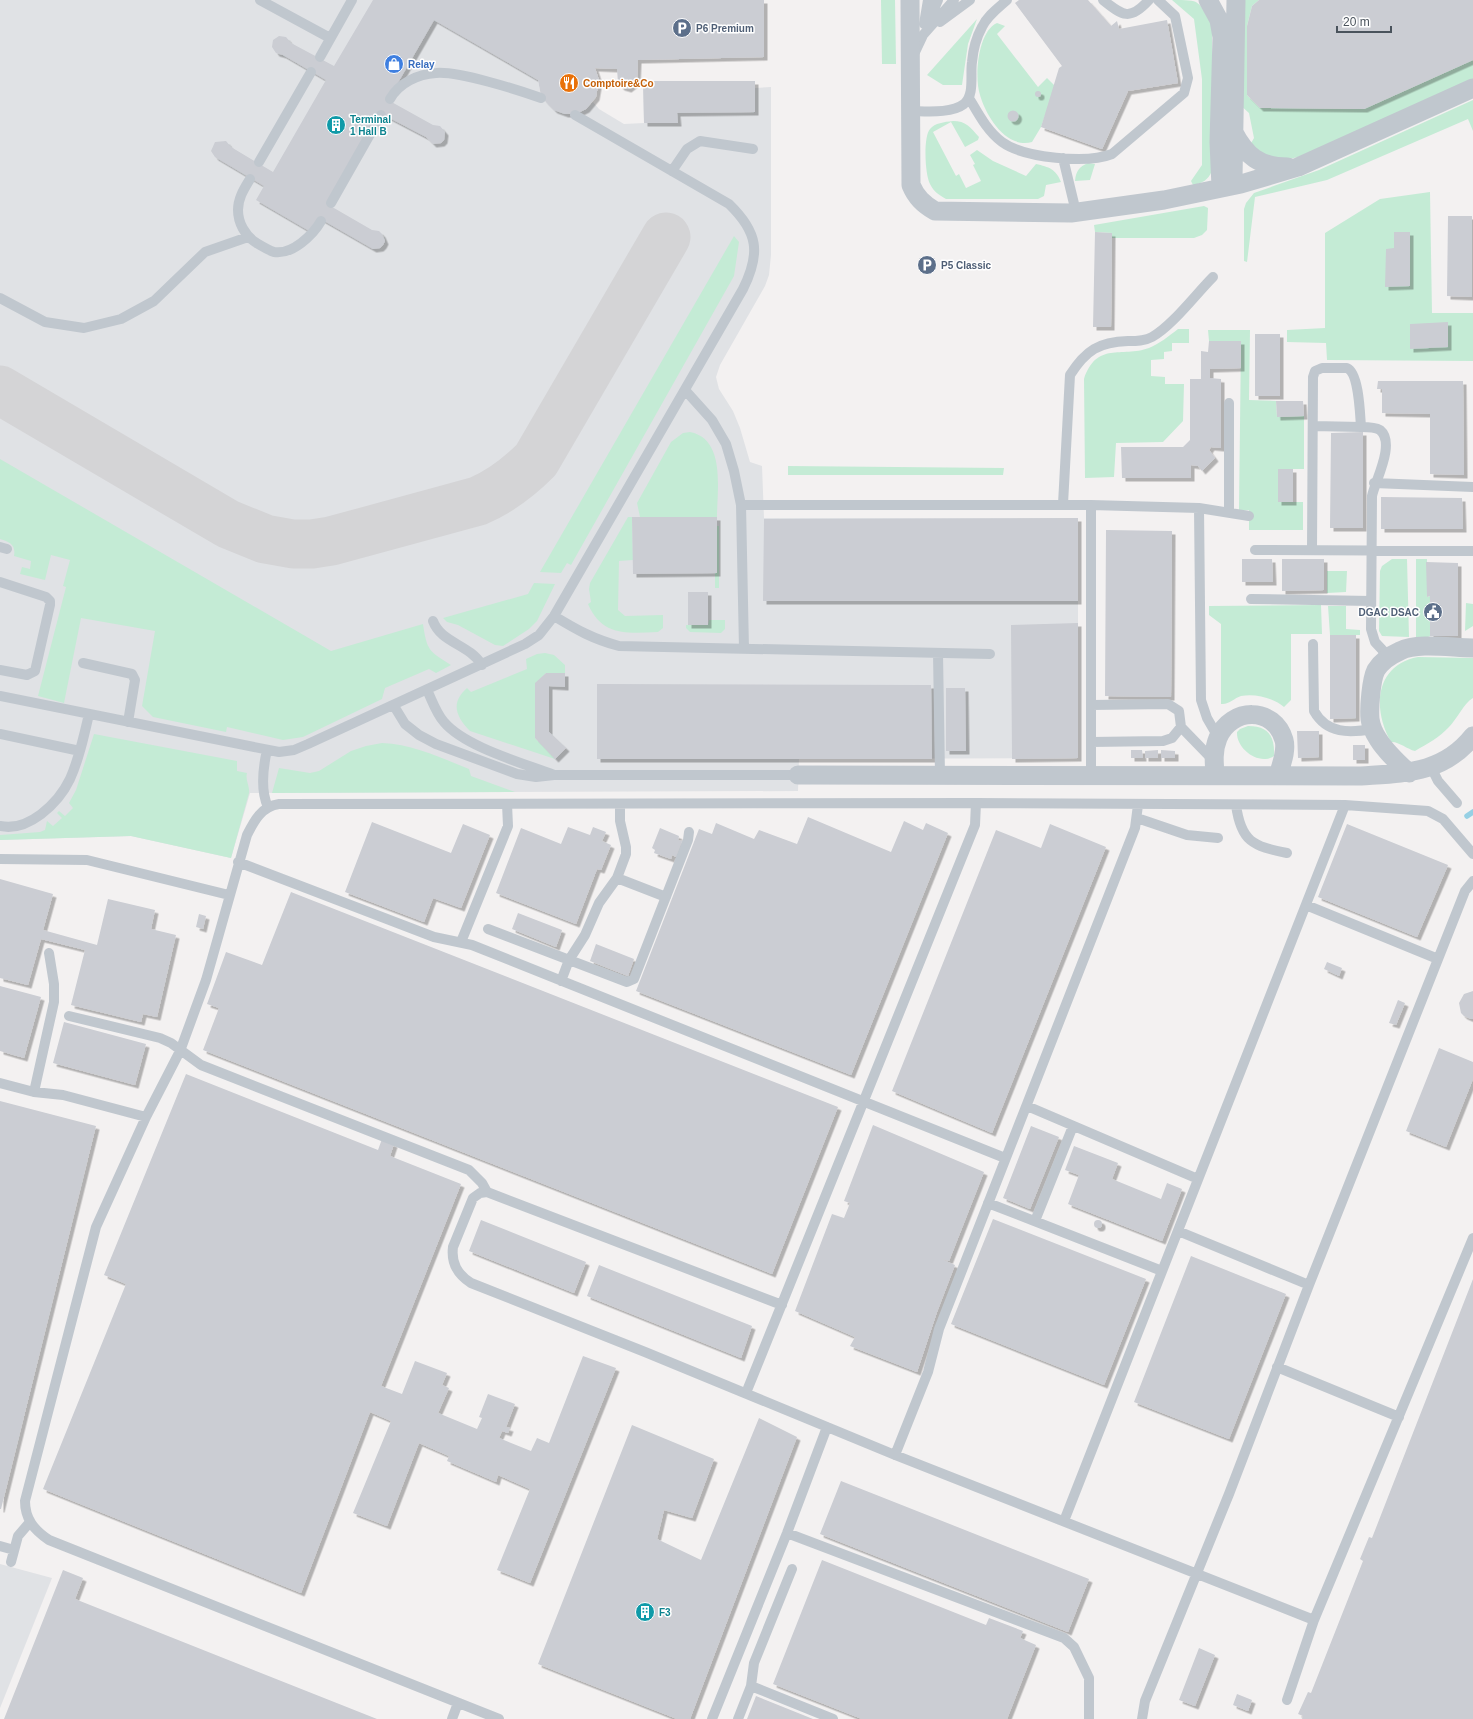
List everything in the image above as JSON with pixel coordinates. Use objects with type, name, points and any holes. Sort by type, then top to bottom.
[{"type":"street","points":[[910,0],[911,185],[916,196],[924,205],[935,211],[1076,212],[1164,200],[1241,184],[1298,167],[1473,88]]},
{"type":"street","points":[[1208,0],[1219,20],[1222,37],[1219,142],[1227,186]]},
{"type":"street","points":[[1227,186],[1233,131],[1236,0]]},
{"type":"street","points":[[1233,131],[1242,147],[1253,158],[1264,164],[1279,167],[1298,167]]},
{"type":"street","points":[[1409,773],[1388,753],[1378,740],[1373,729],[1370,719],[1373,678],[1379,667],[1389,657],[1400,650],[1413,647],[1473,648]]},
{"type":"street","points":[[1214,767],[1218,737],[1228,724],[1243,714],[1262,714],[1278,725],[1284,741],[1283,759],[1278,776]]},
{"type":"street","points":[[798,775],[1091,774],[1214,767],[1278,776],[1361,776],[1409,773],[1431,767],[1448,760],[1473,736]]},
{"type":"lane","points":[[260,0],[330,38]]},
{"type":"lane","points":[[320,57],[352,0]]},
{"type":"lane","points":[[923,35],[928,0]]},
{"type":"lane","points":[[910,71],[918,44],[938,0]]},
{"type":"lane","points":[[923,35],[954,0]]},
{"type":"lane","points":[[923,35],[970,0]]},
{"type":"lane","points":[[1103,0],[1119,13],[1126,14],[1139,10],[1149,0]]},
{"type":"lane","points":[[969,98],[993,134],[1002,142],[1016,150],[1045,157],[1063,158],[1104,157],[1112,154],[1184,93],[1188,78],[1175,16],[1158,0]]},
{"type":"lane","points":[[910,112],[957,108],[965,103],[969,98],[975,43],[982,26],[1003,3]]},
{"type":"lane","points":[[259,162],[311,72]]},
{"type":"lane","points":[[390,99],[395,90],[416,77],[437,72],[467,77],[541,98]]},
{"type":"lane","points":[[330,203],[381,115]]},
{"type":"lane","points":[[0,696],[279,752],[294,750],[394,706],[525,644],[539,635],[554,616],[743,290],[751,273],[754,257],[753,238],[744,219],[729,204],[575,115]]},
{"type":"lane","points":[[672,171],[687,149],[700,141],[753,149]]},
{"type":"lane","points":[[1063,158],[1076,212]]},
{"type":"lane","points":[[250,179],[240,196],[238,211],[241,226],[248,237],[260,245],[275,252],[289,249],[301,243],[315,230],[321,220]]},
{"type":"lane","points":[[0,299],[45,322],[84,328],[121,319],[154,301],[205,252],[248,237]]},
{"type":"lane","points":[[1063,504],[1070,375],[1076,366],[1096,348],[1108,342],[1140,341],[1151,338],[1162,330],[1213,277]]},
{"type":"lane","points":[[1312,550],[1313,377],[1315,371],[1322,368],[1347,368],[1354,373],[1360,402],[1361,427]]},
{"type":"lane","points":[[685,390],[712,420],[726,444],[734,471],[741,505],[744,649]]},
{"type":"lane","points":[[1229,403],[1229,513]]},
{"type":"lane","points":[[1313,426],[1374,428],[1380,431],[1384,436],[1386,455],[1384,465],[1374,483],[1372,496],[1371,630],[1375,642],[1389,657]]},
{"type":"lane","points":[[1374,483],[1473,486]]},
{"type":"lane","points":[[741,505],[1063,504],[1199,508],[1249,516]]},
{"type":"lane","points":[[1090,505],[1091,774]]},
{"type":"lane","points":[[1199,508],[1201,700],[1207,718],[1218,737]]},
{"type":"lane","points":[[1255,550],[1473,551]]},
{"type":"lane","points":[[0,582],[46,598],[50,601],[50,605],[35,671],[27,675],[0,670]]},
{"type":"lane","points":[[1251,599],[1371,601]]},
{"type":"lane","points":[[554,616],[596,640],[619,646],[990,654]]},
{"type":"lane","points":[[433,621],[435,628],[446,637],[470,650],[482,665]]},
{"type":"lane","points":[[1313,644],[1314,711],[1318,718],[1328,726],[1347,732],[1373,729]]},
{"type":"lane","points":[[938,653],[940,775]]},
{"type":"lane","points":[[83,664],[132,674],[135,680],[128,722]]},
{"type":"lane","points":[[427,690],[444,722],[455,733],[471,742],[554,775]]},
{"type":"lane","points":[[1090,705],[1168,704],[1179,711],[1181,726],[1214,767]]},
{"type":"lane","points":[[394,706],[405,724],[418,735],[436,744],[517,774],[536,776],[798,775]]},
{"type":"lane","points":[[0,826],[18,827],[41,814],[61,794],[69,780],[80,752],[89,714]]},
{"type":"lane","points":[[1091,742],[1163,741],[1172,738],[1181,726]]},
{"type":"lane","points":[[0,734],[80,752]]},
{"type":"lane","points":[[267,750],[264,764],[263,793],[268,807]]},
{"type":"lane","points":[[1431,767],[1438,781],[1457,803]]},
{"type":"lane","points":[[746,1393],[974,825],[976,803]]},
{"type":"lane","points":[[499,1719],[48,1540],[38,1532],[26,1514],[25,1501],[96,1227],[146,1117],[180,1051],[206,980],[238,862],[251,828],[268,807],[279,804],[976,803],[1345,806],[1428,811],[1443,819],[1473,854]]},
{"type":"lane","points":[[461,942],[508,826],[507,804]]},
{"type":"lane","points":[[561,980],[569,960],[585,935],[603,897],[617,878],[626,847],[620,824],[620,804]]},
{"type":"lane","points":[[895,1455],[928,1372],[939,1329],[1005,1158],[1027,1106],[1137,818],[1138,805]]},
{"type":"lane","points":[[1236,805],[1238,822],[1244,835],[1265,848],[1287,853]]},
{"type":"lane","points":[[1064,1521],[1345,806]]},
{"type":"lane","points":[[1137,818],[1186,835],[1218,838]]},
{"type":"lane","points":[[488,930],[631,982],[634,979],[688,840],[688,832]]},
{"type":"lane","points":[[0,859],[87,860],[229,895]]},
{"type":"lane","points":[[238,862],[434,937],[472,945],[1005,1158]]},
{"type":"lane","points":[[617,878],[666,897]]},
{"type":"lane","points":[[1142,1719],[1145,1701],[1198,1573],[1309,1285],[1465,891],[1473,881]]},
{"type":"lane","points":[[1306,905],[1438,960]]},
{"type":"lane","points":[[34,1092],[54,1002],[54,984],[49,953]]},
{"type":"lane","points":[[70,1016],[155,1036],[171,1043],[201,1065],[469,1170],[482,1182],[487,1192]]},
{"type":"lane","points":[[0,1083],[34,1092],[63,1095],[146,1117]]},
{"type":"lane","points":[[1027,1106],[1198,1179]]},
{"type":"lane","points":[[1035,1221],[1073,1126]]},
{"type":"lane","points":[[782,1305],[487,1192],[480,1193],[473,1198],[453,1247],[453,1261],[458,1273],[471,1283],[746,1393],[895,1455],[1198,1573],[1314,1620]]},
{"type":"lane","points":[[988,1203],[1162,1271]]},
{"type":"lane","points":[[1178,1231],[1309,1285]]},
{"type":"lane","points":[[1287,1700],[1314,1620],[1473,1238]]},
{"type":"lane","points":[[1277,1367],[1399,1417]]},
{"type":"lane","points":[[712,1719],[787,1533],[826,1427]]},
{"type":"lane","points":[[11,1562],[20,1531],[30,1522]]},
{"type":"lane","points":[[787,1533],[1064,1638],[1074,1647],[1089,1678],[1088,1719]]},
{"type":"lane","points":[[0,1546],[14,1550]]},
{"type":"lane","points":[[738,1719],[751,1686],[754,1663],[792,1569]]},
{"type":"lane","points":[[751,1686],[833,1719]]},
{"type":"lane","points":[[452,1719],[458,1703]]},
{"type":"shaded area","points":[[0,0],[571,0],[570,11],[532,76],[538,80],[541,96],[559,112],[571,114],[586,109],[593,102],[599,109],[624,124],[644,123],[643,81],[755,81],[755,88],[771,87],[771,255],[769,275],[765,286],[720,365],[716,377],[719,389],[733,411],[740,428],[750,462],[762,466],[764,518],[1078,518],[1078,758],[799,759],[798,791],[250,793],[231,858],[131,836],[0,840]]},
{"type":"shaded area","points":[[0,1564],[52,1578],[0,1708]]},
{"type":"green space","points":[[881,0],[895,0],[896,64],[882,64]]},
{"type":"green space","points":[[1172,0],[1189,0],[1198,3],[1212,25],[1212,171],[1205,181],[1193,185],[1191,181],[1202,165],[1202,79],[1194,19]]},
{"type":"green space","points":[[1240,0],[1259,0],[1252,6],[1247,26],[1247,95],[1260,108],[1364,109],[1473,60],[1473,82],[1298,157],[1283,160],[1272,159],[1250,145],[1254,138],[1249,113],[1239,104]]},
{"type":"green space","points":[[977,19],[968,44],[962,85],[943,85],[927,75]]},
{"type":"green space","points":[[997,23],[1005,26],[997,34],[1038,87],[1047,78],[1055,86],[1041,127],[1032,142],[1023,143],[1014,141],[998,129],[987,112],[980,95],[977,77],[979,55],[985,35]]},
{"type":"green space","points":[[1473,100],[1473,131],[1468,119],[1327,180],[1255,197],[1247,262],[1244,261],[1244,209],[1246,203],[1254,193],[1319,170]]},
{"type":"green space","points":[[953,121],[965,123],[979,137],[978,140],[965,147],[951,122],[933,132],[956,176],[959,174],[966,188],[981,181],[970,155],[977,150],[993,161],[1026,176],[1036,164],[1048,168],[1057,174],[1061,182],[1046,185],[1044,196],[1038,199],[946,199],[933,189],[928,179],[926,140],[930,129],[934,125]]},
{"type":"green space","points":[[1088,163],[1095,164],[1090,180],[1075,181],[1078,170]]},
{"type":"green space","points":[[1430,192],[1432,313],[1473,313],[1473,361],[1327,360],[1326,343],[1287,342],[1287,330],[1325,328],[1325,233],[1380,199]]},
{"type":"green space","points":[[1204,206],[1208,208],[1207,230],[1202,235],[1194,238],[1112,238],[1112,233],[1095,232],[1094,225]]},
{"type":"green space","points":[[734,236],[739,242],[734,276],[571,565],[567,563],[561,573],[540,572]]},
{"type":"green space","points":[[1178,329],[1189,329],[1189,343],[1172,343],[1172,351],[1164,352],[1164,359],[1151,360],[1151,376],[1165,377],[1165,384],[1184,384],[1183,421],[1163,442],[1116,443],[1114,477],[1085,478],[1084,379],[1089,367],[1103,355],[1139,351],[1149,348]]},
{"type":"green space","points":[[1208,330],[1250,330],[1249,400],[1276,401],[1277,417],[1304,416],[1304,469],[1278,469],[1278,502],[1303,502],[1303,530],[1249,530],[1249,510],[1239,511],[1241,341],[1209,341]]},
{"type":"green space","points":[[690,432],[701,437],[709,444],[714,455],[718,480],[717,517],[640,517],[637,503],[671,442],[683,433]]},
{"type":"green space","points":[[0,459],[331,651],[423,624],[426,640],[430,649],[451,665],[436,673],[429,669],[385,688],[382,699],[303,737],[283,740],[227,727],[226,732],[153,717],[142,706],[155,631],[81,618],[64,703],[38,696],[66,587],[63,586],[70,560],[51,555],[45,580],[20,574],[22,567],[30,569],[31,561],[14,556],[12,544],[0,539]]},
{"type":"green space","points":[[788,466],[1004,468],[1003,475],[788,475]]},
{"type":"green space","points":[[628,517],[632,517],[633,560],[619,561],[618,610],[625,616],[663,615],[663,628],[658,632],[636,633],[617,631],[608,628],[594,615],[588,604],[591,602],[589,589],[590,583]]},
{"type":"green space","points":[[717,526],[719,526],[719,588],[715,588],[715,573],[717,573]]},
{"type":"green space","points":[[1392,559],[1407,559],[1409,637],[1382,636],[1379,631],[1380,571],[1382,566]]},
{"type":"green space","points":[[1416,559],[1427,559],[1427,597],[1430,596],[1430,636],[1428,637],[1416,637]]},
{"type":"green space","points":[[1327,571],[1347,571],[1346,592],[1327,593]]},
{"type":"green space","points":[[534,583],[555,584],[537,621],[529,629],[503,646],[495,645],[458,625],[447,622],[443,618],[528,594]]},
{"type":"green space","points":[[1466,603],[1473,604],[1473,626],[1465,631]]},
{"type":"green space","points":[[1321,605],[1322,634],[1291,634],[1291,700],[1284,707],[1270,699],[1252,695],[1241,696],[1227,703],[1221,704],[1221,624],[1209,615],[1209,606]]},
{"type":"green space","points":[[1328,606],[1346,606],[1346,629],[1360,630],[1360,635],[1330,635]]},
{"type":"green space","points":[[709,620],[725,620],[725,629],[721,633],[690,632],[686,628],[686,625],[708,625]]},
{"type":"green space","points":[[545,653],[554,655],[565,665],[565,673],[546,673],[535,684],[535,738],[555,759],[470,731],[465,726],[458,715],[457,705],[458,699],[467,688],[471,692],[527,669],[526,659],[537,654]]},
{"type":"green space","points":[[1418,657],[1473,658],[1473,698],[1442,734],[1415,751],[1391,742],[1381,716],[1380,703],[1381,690],[1393,669],[1404,662]]},
{"type":"green space","points":[[1248,726],[1266,730],[1272,738],[1274,756],[1268,759],[1262,759],[1255,757],[1244,750],[1240,744],[1237,732]]},
{"type":"green space","points":[[94,734],[237,761],[237,771],[247,773],[249,793],[231,858],[131,836],[0,840],[0,835],[40,832],[45,830],[47,821],[53,826],[62,818],[57,813],[59,811],[65,816],[73,808],[69,803],[76,790]]},
{"type":"green space","points":[[382,743],[405,746],[427,752],[469,769],[471,776],[515,792],[272,793],[279,768],[310,773],[319,771],[351,751]]},
{"type":"building","name":"Terminal 1 Hall B","points":[[373,0],[764,0],[764,57],[638,60],[637,82],[628,89],[621,87],[618,83],[617,69],[595,68],[599,80],[596,97],[586,109],[578,113],[565,114],[554,110],[541,96],[538,80],[434,20],[388,100],[433,125],[440,126],[445,132],[444,140],[441,143],[433,144],[426,137],[380,113],[327,204],[372,230],[379,231],[385,241],[380,248],[373,249],[319,218],[311,232],[256,200],[264,186],[215,157],[211,151],[215,142],[226,141],[231,147],[273,172],[326,80],[283,55],[276,53],[272,47],[273,40],[279,36],[286,37],[291,43],[334,66]]},
{"type":"building","points":[[1019,0],[1088,0],[1111,26],[1117,21],[1119,29],[1167,20],[1178,83],[1128,91],[1102,149],[1041,127],[1059,68],[1062,66],[1015,3]]},
{"type":"building","points":[[1259,0],[1473,0],[1473,60],[1364,109],[1260,108],[1247,95],[1247,26],[1252,6]]},
{"type":"building","points":[[643,81],[755,81],[755,112],[677,113],[678,123],[644,123]]},
{"type":"building","points":[[1038,91],[1041,94],[1038,97],[1035,94]]},
{"type":"building","points":[[1013,110],[1017,112],[1019,116],[1017,120],[1013,122],[1009,120],[1007,116],[1009,112]]},
{"type":"building","points":[[1448,216],[1472,216],[1472,297],[1447,296]]},
{"type":"building","points":[[1095,232],[1112,233],[1111,327],[1093,327]]},
{"type":"building","points":[[1394,232],[1410,232],[1410,286],[1385,287],[1386,249],[1394,248]]},
{"type":"building","points":[[1448,322],[1448,347],[1410,349],[1410,324]]},
{"type":"building","points":[[1255,334],[1280,334],[1280,396],[1255,396]]},
{"type":"building","points":[[1209,341],[1241,341],[1241,368],[1210,369],[1210,378],[1221,379],[1221,448],[1211,447],[1209,450],[1215,458],[1202,471],[1198,466],[1191,465],[1191,478],[1122,478],[1121,447],[1183,447],[1190,440],[1190,379],[1201,379],[1201,351],[1208,352]]},
{"type":"building","points":[[1378,381],[1463,381],[1464,475],[1430,474],[1430,414],[1382,413],[1382,389],[1377,389]]},
{"type":"building","points":[[1276,401],[1303,401],[1304,416],[1277,417]]},
{"type":"building","points":[[1363,432],[1363,528],[1330,528],[1331,433]]},
{"type":"building","points":[[1278,469],[1293,469],[1293,502],[1278,502]]},
{"type":"building","points":[[1381,497],[1462,498],[1463,529],[1381,529]]},
{"type":"building","points":[[632,517],[717,517],[717,573],[633,574]]},
{"type":"building","points":[[1078,518],[1078,601],[763,601],[764,519]]},
{"type":"building","points":[[1106,530],[1172,531],[1171,697],[1105,696]]},
{"type":"building","points":[[1242,559],[1272,559],[1273,582],[1242,582]]},
{"type":"building","points":[[1282,559],[1324,559],[1324,590],[1282,591]]},
{"type":"building","points":[[1426,562],[1458,563],[1458,636],[1430,636],[1430,596],[1427,597]]},
{"type":"building","points":[[688,592],[708,592],[708,625],[688,625]]},
{"type":"building","points":[[1078,623],[1078,758],[1012,759],[1011,625]]},
{"type":"building","points":[[1330,635],[1356,635],[1356,718],[1330,719]]},
{"type":"building","points":[[546,673],[565,673],[565,687],[549,686],[549,732],[566,748],[555,759],[535,738],[535,683]]},
{"type":"building","points":[[597,684],[931,685],[932,759],[597,759]]},
{"type":"building","points":[[946,688],[965,688],[966,751],[946,751]]},
{"type":"building","points":[[1297,731],[1319,731],[1319,757],[1298,758]]},
{"type":"building","points":[[1353,745],[1365,745],[1365,760],[1353,760]]},
{"type":"building","points":[[1131,750],[1142,750],[1143,758],[1131,758]]},
{"type":"building","points":[[1158,750],[1158,758],[1145,758],[1145,751]]},
{"type":"building","points":[[1161,750],[1175,751],[1175,758],[1161,758]]},
{"type":"building","points":[[808,817],[891,852],[904,821],[923,830],[926,823],[948,833],[851,1075],[636,991],[699,829],[712,834],[716,823],[754,839],[759,830],[797,844]]},
{"type":"building","points":[[372,822],[451,853],[463,824],[490,835],[461,908],[433,898],[424,922],[345,892]]},
{"type":"building","points":[[1050,824],[1106,847],[992,1133],[892,1091],[996,830],[1041,848]]},
{"type":"building","points":[[1347,824],[1448,865],[1417,937],[1318,897]]},
{"type":"building","points":[[568,827],[590,835],[593,827],[606,832],[602,841],[611,845],[601,870],[597,869],[576,924],[496,893],[521,828],[561,844]]},
{"type":"building","points":[[660,828],[679,836],[678,840],[682,841],[676,857],[672,855],[671,859],[654,853],[655,850],[652,848]]},
{"type":"building","points":[[0,879],[53,894],[43,930],[97,945],[108,899],[155,910],[151,929],[176,935],[157,1017],[143,1014],[141,1022],[71,1005],[85,950],[41,939],[28,985],[0,978]]},
{"type":"building","points":[[291,892],[838,1107],[772,1274],[203,1050],[219,1008],[207,1004],[226,952],[262,965]]},
{"type":"building","points":[[518,913],[562,930],[556,947],[512,929]]},
{"type":"building","points":[[199,914],[206,916],[203,929],[196,927]]},
{"type":"building","points":[[596,944],[634,959],[628,976],[590,961]]},
{"type":"building","points":[[1327,962],[1342,968],[1339,976],[1324,969]]},
{"type":"building","points":[[0,986],[41,997],[24,1058],[0,1051]]},
{"type":"building","points":[[1473,991],[1473,1019],[1471,1019],[1461,1013],[1459,1003],[1464,994]]},
{"type":"building","points":[[1398,1000],[1405,1003],[1396,1025],[1389,1023]]},
{"type":"building","points":[[64,1022],[146,1044],[135,1085],[53,1063]]},
{"type":"building","points":[[1439,1048],[1473,1062],[1473,1079],[1446,1147],[1406,1131]]},
{"type":"building","points":[[186,1074],[378,1150],[382,1139],[394,1144],[390,1156],[461,1184],[381,1386],[402,1394],[415,1361],[447,1373],[442,1385],[449,1388],[438,1413],[477,1429],[482,1418],[479,1417],[488,1394],[515,1404],[506,1427],[510,1428],[508,1433],[502,1431],[499,1438],[531,1451],[537,1438],[549,1443],[583,1356],[616,1368],[530,1583],[497,1570],[530,1489],[498,1475],[496,1482],[447,1461],[449,1456],[419,1443],[387,1526],[353,1513],[391,1421],[370,1412],[301,1593],[43,1489],[126,1284],[104,1275]]},
{"type":"building","points":[[0,1101],[96,1126],[1,1509],[0,1509]]},
{"type":"building","points":[[873,1125],[984,1172],[949,1261],[941,1259],[955,1265],[937,1312],[917,1372],[850,1346],[855,1337],[795,1311],[832,1214],[844,1218],[850,1203],[844,1201]]},
{"type":"building","points":[[1031,1126],[1059,1137],[1030,1209],[1003,1198]]},
{"type":"building","points":[[1074,1146],[1118,1163],[1112,1179],[1161,1199],[1167,1183],[1182,1189],[1162,1241],[1068,1204],[1079,1175],[1065,1170]]},
{"type":"building","points":[[993,1219],[1146,1279],[1104,1385],[951,1324]]},
{"type":"building","points":[[481,1220],[586,1262],[574,1293],[469,1251]]},
{"type":"building","points":[[1096,1220],[1100,1220],[1102,1224],[1100,1228],[1096,1228],[1094,1226],[1094,1222]]},
{"type":"building","points":[[1191,1256],[1286,1294],[1229,1439],[1134,1402]]},
{"type":"building","points":[[599,1265],[752,1326],[741,1358],[587,1296]]},
{"type":"building","points":[[1473,1279],[1473,1719],[1302,1719],[1303,1716],[1298,1714],[1308,1692],[1311,1693],[1363,1561],[1360,1559],[1369,1537],[1372,1538]]},
{"type":"building","name":"F3","points":[[759,1418],[797,1437],[690,1719],[677,1719],[538,1664],[632,1425],[714,1459],[692,1518],[664,1510],[657,1539],[701,1560]]},
{"type":"building","points":[[841,1481],[1089,1579],[1068,1632],[820,1534]]},
{"type":"building","points":[[822,1560],[986,1625],[989,1618],[1023,1631],[1020,1638],[1036,1645],[1007,1719],[862,1719],[773,1684]]},
{"type":"building","points":[[63,1570],[83,1578],[75,1599],[377,1719],[4,1719]]},
{"type":"building","points":[[1199,1648],[1215,1655],[1195,1706],[1179,1700]]},
{"type":"building","points":[[1237,1694],[1252,1700],[1248,1711],[1233,1705]]},
{"type":"building","points":[[756,1696],[813,1719],[747,1719]]},
{"type":"waterway","points":[[1467,816],[1473,812]]},
{"type":"taxiway","points":[[0,390],[228,524],[265,539],[293,544],[312,544],[331,541],[478,501],[502,488],[529,467],[536,460],[666,237]]},
{"type":"place","name":"P6 Premium","points":[[682,28]]},
{"type":"place","name":"Relay","points":[[394,64]]},
{"type":"place","name":"Comptoire&Co","points":[[569,83]]},
{"type":"place","name":"Terminal 1 Hall B","points":[[336,125]]},
{"type":"place","name":"P5 Classic","points":[[927,265]]},
{"type":"place","name":"DGAC DSAC","points":[[1433,612]]},
{"type":"place","name":"F3","points":[[645,1612]]}]
